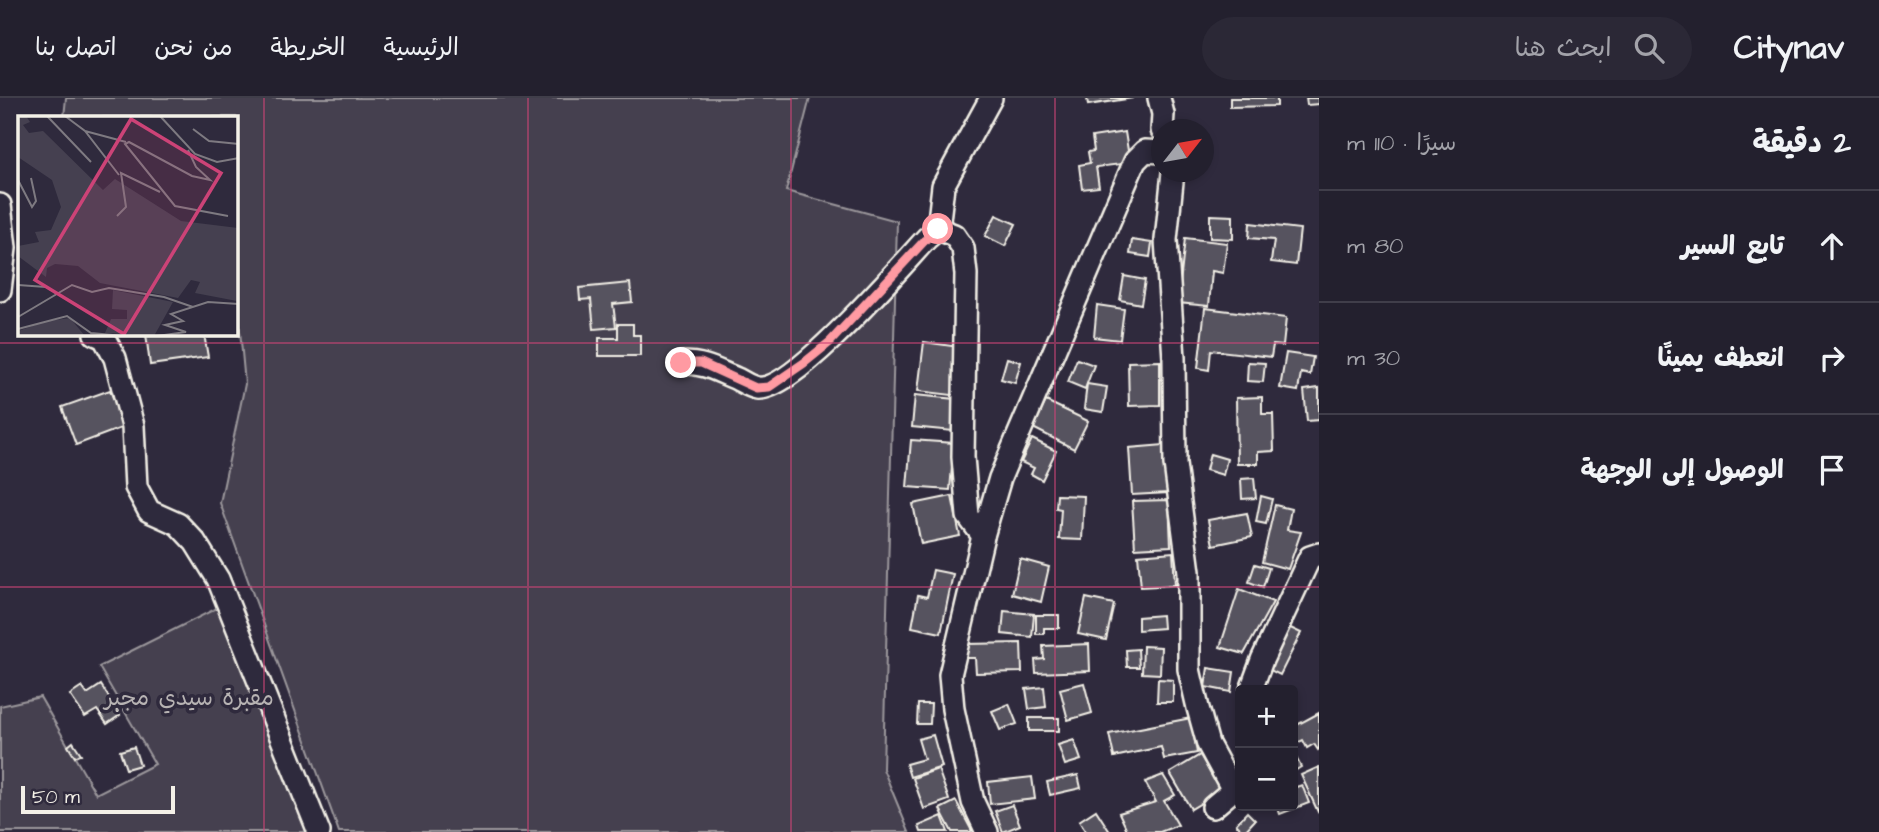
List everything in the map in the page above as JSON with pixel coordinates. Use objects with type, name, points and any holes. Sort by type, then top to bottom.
[{"type":"street","points":[[681,363],[701,363],[756,388],[769,387],[830,342],[938,229],[943,186],[990,98]]},
{"type":"street","points":[[1159,98],[1163,119]]},
{"type":"street","points":[[987,832],[973,802],[953,709],[950,675],[983,536],[1000,478],[1135,161],[1151,148]]},
{"type":"street","points":[[1171,182],[1166,240],[1174,358],[1175,464],[1189,572],[1189,669],[1209,744],[1235,785]]},
{"type":"street","points":[[0,205],[5,248],[0,290],[18,299]]},
{"type":"street","points":[[938,229],[954,235],[963,247],[966,274],[963,457],[968,516],[983,536]]},
{"type":"street","points":[[100,336],[104,338],[115,358],[133,426],[136,487],[149,511],[178,524],[195,542],[218,579],[319,832]]},
{"type":"street","points":[[1253,685],[1262,660],[1316,551]]},
{"type":"street","points":[[1213,807],[1235,790]]},
{"type":"green space","points":[[66,98],[810,98],[786,191],[897,221],[883,769],[909,832],[339,832],[220,503],[245,384],[238,309],[238,116],[64,116]]},
{"type":"green space","name":"مقبرة سيدي مجبر","points":[[219,607],[314,832],[0,832],[0,706],[40,697],[96,794],[155,764],[99,667]]},
{"type":"building","points":[[1087,98],[1133,98],[1088,105]]},
{"type":"building","points":[[1230,98],[1277,98],[1277,106],[1230,107]]},
{"type":"building","points":[[1306,98],[1319,98],[1319,104],[1307,105]]},
{"type":"building","points":[[1125,132],[1130,163],[1096,167],[1099,187],[1082,189],[1079,165],[1090,163],[1088,152],[1094,151],[1092,137]]},
{"type":"building","points":[[996,215],[1016,224],[1005,246],[985,236]]},
{"type":"building","points":[[1210,215],[1233,216],[1233,239],[1210,238]]},
{"type":"building","points":[[1250,223],[1300,229],[1296,265],[1271,262],[1274,240],[1249,238]]},
{"type":"building","points":[[1185,238],[1227,243],[1223,273],[1212,271],[1209,306],[1178,303]]},
{"type":"building","points":[[1132,240],[1152,243],[1150,257],[1130,254]]},
{"type":"building","points":[[1124,276],[1145,280],[1141,304],[1120,300]]},
{"type":"building","points":[[630,283],[632,302],[613,304],[616,327],[594,329],[591,299],[580,300],[579,288]]},
{"type":"building","points":[[1097,305],[1124,309],[1120,340],[1094,337]]},
{"type":"building","points":[[1205,308],[1286,318],[1283,346],[1273,345],[1271,357],[1211,350],[1209,370],[1198,368]]},
{"type":"building","points":[[618,324],[633,324],[633,335],[640,335],[640,356],[599,356],[599,338],[618,338]]},
{"type":"building","points":[[146,336],[204,336],[208,357],[150,365]]},
{"type":"building","points":[[924,342],[966,348],[960,396],[918,391]]},
{"type":"building","points":[[1286,353],[1313,357],[1310,375],[1301,373],[1298,391],[1280,388]]},
{"type":"building","points":[[1007,358],[1021,362],[1015,383],[1001,379]]},
{"type":"building","points":[[1077,359],[1094,365],[1085,389],[1068,382]]},
{"type":"building","points":[[1160,361],[1160,405],[1129,406],[1128,362]]},
{"type":"building","points":[[1248,362],[1265,363],[1263,382],[1247,381]]},
{"type":"building","points":[[1087,384],[1107,387],[1103,412],[1084,409]]},
{"type":"building","points":[[1319,388],[1319,420],[1307,421],[1304,390]]},
{"type":"building","points":[[110,390],[124,427],[76,445],[62,407]]},
{"type":"building","points":[[915,395],[955,399],[953,431],[912,427]]},
{"type":"building","points":[[1262,397],[1262,414],[1273,414],[1274,451],[1258,452],[1258,464],[1237,464],[1236,398]]},
{"type":"building","points":[[1046,401],[1088,421],[1074,449],[1033,428]]},
{"type":"building","points":[[1032,439],[1056,451],[1042,480],[1031,474],[1034,468],[1021,462]]},
{"type":"building","points":[[911,440],[954,443],[950,490],[907,487]]},
{"type":"building","points":[[1164,445],[1168,493],[1132,495],[1129,448]]},
{"type":"building","points":[[1210,454],[1227,459],[1223,475],[1206,470]]},
{"type":"building","points":[[1254,478],[1256,498],[1242,499],[1241,479]]},
{"type":"building","points":[[1057,495],[1084,496],[1082,540],[1059,539],[1061,509],[1056,508]]},
{"type":"building","points":[[952,496],[960,536],[921,544],[913,504]]},
{"type":"building","points":[[1261,496],[1272,499],[1266,524],[1256,522]]},
{"type":"building","points":[[1169,500],[1171,546],[1135,548],[1132,501]]},
{"type":"building","points":[[1275,505],[1291,509],[1287,530],[1301,532],[1288,569],[1262,562]]},
{"type":"building","points":[[1247,513],[1252,537],[1213,545],[1208,520]]},
{"type":"building","points":[[1173,552],[1175,585],[1141,587],[1138,555]]},
{"type":"building","points":[[1020,559],[1049,567],[1041,602],[1012,594]]},
{"type":"building","points":[[1255,564],[1269,568],[1263,587],[1249,582]]},
{"type":"building","points":[[933,570],[953,574],[941,633],[912,627],[918,595],[927,597]]},
{"type":"building","points":[[1239,589],[1273,602],[1244,654],[1220,647]]},
{"type":"building","points":[[1086,598],[1114,604],[1106,640],[1078,634]]},
{"type":"building","points":[[1004,611],[1034,614],[1032,637],[1002,634]]},
{"type":"building","points":[[1036,615],[1059,615],[1059,628],[1044,628],[1044,634],[1036,634]]},
{"type":"building","points":[[1162,615],[1163,628],[1138,630],[1138,617]]},
{"type":"building","points":[[1280,623],[1301,633],[1280,675],[1260,665]]},
{"type":"building","points":[[1021,643],[1022,672],[976,673],[975,658],[965,658],[965,644]]},
{"type":"building","points":[[1089,644],[1090,671],[1036,673],[1035,660],[1044,659],[1043,646]]},
{"type":"building","points":[[1143,646],[1161,647],[1160,674],[1142,673]]},
{"type":"building","points":[[1138,649],[1139,667],[1127,667],[1126,650]]},
{"type":"building","points":[[1208,668],[1234,672],[1231,692],[1205,687]]},
{"type":"building","points":[[1158,679],[1173,680],[1173,702],[1157,702]]},
{"type":"building","points":[[1084,683],[1092,713],[1068,720],[1060,689]]},
{"type":"building","points":[[101,685],[120,715],[107,724],[97,710],[85,717],[70,695],[82,687],[87,694]]},
{"type":"building","points":[[1044,687],[1046,707],[1029,709],[1026,689]]},
{"type":"building","points":[[918,704],[931,704],[930,724],[917,724]]},
{"type":"building","points":[[1009,704],[1017,724],[1000,730],[992,711]]},
{"type":"building","points":[[1319,713],[1318,750],[1314,744],[1307,748],[1303,740],[1298,742],[1298,724]]},
{"type":"building","points":[[1029,718],[1059,718],[1059,731],[1029,731]]},
{"type":"building","points":[[1191,718],[1197,753],[1164,759],[1161,747],[1114,757],[1109,734]]},
{"type":"building","points":[[933,735],[942,767],[910,777],[906,764],[924,759],[918,739]]},
{"type":"building","points":[[1074,740],[1081,760],[1065,765],[1058,745]]},
{"type":"building","points":[[73,742],[81,754],[75,757],[68,746]]},
{"type":"building","points":[[134,747],[140,765],[126,769],[120,751]]},
{"type":"building","points":[[1200,755],[1221,791],[1191,809],[1170,773]]},
{"type":"building","points":[[1319,767],[1319,811],[1318,812],[1301,775]]},
{"type":"building","points":[[938,769],[949,800],[924,809],[913,778]]},
{"type":"building","points":[[1078,775],[1081,788],[1050,795],[1047,782]]},
{"type":"building","points":[[1163,775],[1175,795],[1164,801],[1178,825],[1160,832],[1128,832],[1119,813],[1156,802],[1145,782]]},
{"type":"building","points":[[1032,777],[1035,799],[990,804],[988,782]]},
{"type":"building","points":[[1302,785],[1309,803],[1298,807],[1298,786]]},
{"type":"building","points":[[956,801],[972,831],[970,832],[952,832],[940,809]]},
{"type":"building","points":[[1012,805],[1020,825],[1003,832],[995,811]]},
{"type":"building","points":[[1096,810],[1110,832],[1086,832],[1079,821]]},
{"type":"building","points":[[1247,812],[1255,820],[1244,832],[1236,824]]},
{"type":"building","points":[[942,816],[948,832],[921,832],[919,826]]},
{"type":"route","points":[[681,363],[701,363],[756,388],[769,387],[830,342],[938,229]]}]
